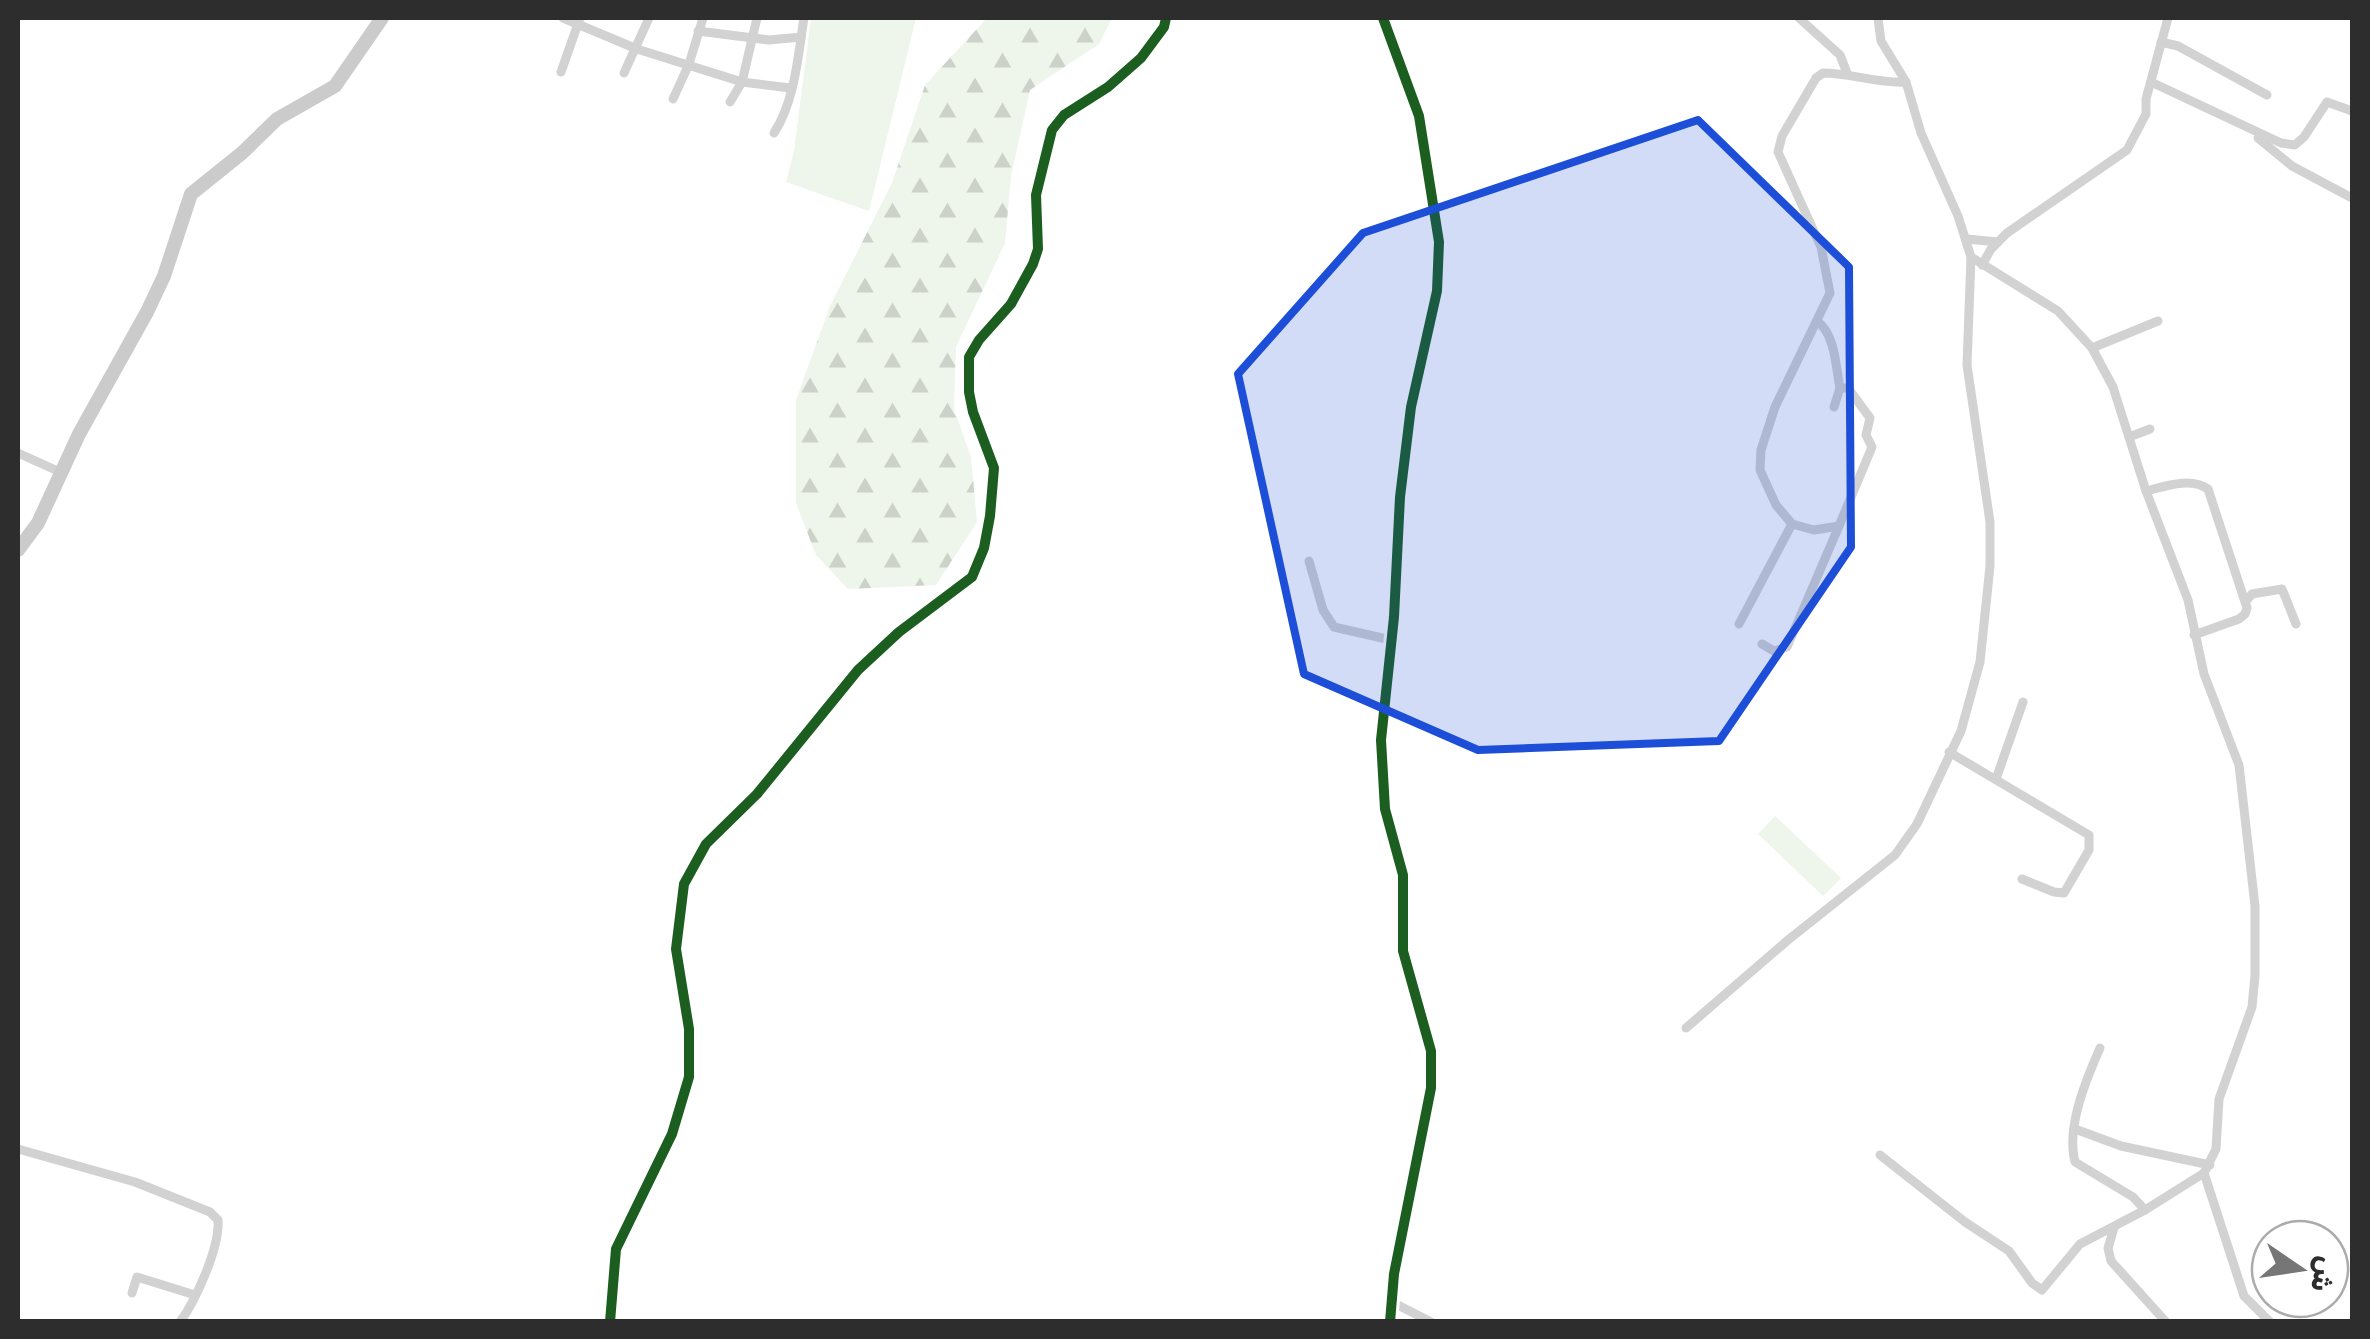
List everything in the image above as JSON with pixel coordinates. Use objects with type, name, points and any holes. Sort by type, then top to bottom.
[{"type":"street","points":[[18,550],[38,522],[60,472],[164,276],[191,194],[242,154],[277,118],[335,86],[382,18]]},
{"type":"street","points":[[563,18],[742,82],[790,88]]},
{"type":"street","points":[[624,73],[649,18]]},
{"type":"street","points":[[672,99],[689,64],[702,18],[690,18]]},
{"type":"street","points":[[730,102],[742,82],[757,18]]},
{"type":"street","points":[[774,133],[782,121],[804,18]]},
{"type":"street","points":[[610,1322],[616,1249],[672,1134],[689,1077],[689,1030],[676,949],[684,884],[706,844],[787,759],[858,670],[898,632],[972,577],[984,548],[994,468],[971,402],[969,357],[1011,304],[1033,264],[1038,239],[1036,195],[1052,130],[1064,115],[1108,87],[1141,58],[1164,28],[1166,18]]},
{"type":"street","points":[[1383,18],[1414,94],[1440,242],[1436,292],[1410,407],[1381,740],[1382,787],[1403,875],[1401,931],[1405,961],[1432,1068],[1390,1322]]},
{"type":"street","points":[[1799,18],[1840,55],[1847,73]]},
{"type":"street","points":[[1686,1028],[1894,855],[1917,824],[1972,701],[1986,612],[1990,522],[1967,365],[1971,257],[1932,162],[1906,82],[1881,41],[1878,18]]},
{"type":"street","points":[[1982,264],[1998,242],[2127,150],[2146,114],[2168,18]]},
{"type":"street","points":[[561,72],[578,21]]},
{"type":"street","points":[[698,31],[754,38],[801,37]]},
{"type":"street","points":[[2161,42],[2178,46],[2266,96]]},
{"type":"street","points":[[1839,526],[1814,530],[1792,524],[1776,505],[1760,470],[1761,450],[1780,394],[1830,293],[1826,261],[1782,166],[1779,144],[1822,73],[1906,82]]},
{"type":"street","points":[[2151,82],[2281,143],[2294,144],[2304,136],[2328,102],[2352,111]]},
{"type":"street","points":[[2252,132],[2292,166],[2352,198]]},
{"type":"street","points":[[1966,239],[1998,242]]},
{"type":"street","points":[[1880,1154],[2009,1251],[2032,1283],[2042,1290],[2080,1244],[2145,1210],[2207,1169],[2216,1149],[2219,1099],[2252,1007],[2256,922],[2239,765],[2204,674],[2188,600],[2146,492],[2112,387],[2092,348],[2058,311],[1971,257]]},
{"type":"street","points":[[2092,348],[2158,321]]},
{"type":"street","points":[[1818,322],[1825,326],[1830,340],[1840,388],[1834,407]]},
{"type":"street","points":[[1762,644],[1774,651],[1787,647],[1872,447],[1866,435],[1870,418],[1848,388],[1840,388]]},
{"type":"street","points":[[2129,436],[2150,429]]},
{"type":"street","points":[[18,453],[60,472]]},
{"type":"street","points":[[2146,492],[2186,483],[2200,483],[2208,489],[2246,601],[2245,614],[2239,619],[2194,634]]},
{"type":"street","points":[[1740,624],[1792,524]]},
{"type":"street","points":[[1309,561],[1323,610],[1334,627],[1391,640]]},
{"type":"street","points":[[2246,601],[2252,594],[2282,589],[2296,624]]},
{"type":"street","points":[[1996,779],[2023,702]]},
{"type":"street","points":[[1949,752],[2089,835],[2091,842],[2064,893],[2022,879]]},
{"type":"street","points":[[2100,1048],[2086,1078],[2075,1129],[2074,1162],[2133,1197],[2145,1210]]},
{"type":"street","points":[[2075,1129],[2207,1169]]},
{"type":"street","points":[[18,1149],[136,1182],[210,1212],[218,1220],[219,1231],[195,1295],[180,1322]]},
{"type":"street","points":[[2207,1169],[2244,1296],[2270,1322]]},
{"type":"street","points":[[2114,1228],[2108,1248],[2111,1261],[2166,1322]]},
{"type":"street","points":[[132,1293],[137,1276],[195,1295]]},
{"type":"street","points":[[1392,1302],[1431,1322]]},
{"type":"highlighted area","points":[[1698,120],[1849,267],[1851,547],[1719,741],[1478,750],[1304,674],[1238,374],[1363,233]]},
{"type":"green space","points":[[811,18],[916,18],[869,211],[786,182],[794,151]]},
{"type":"green space","points":[[987,18],[1112,18],[1099,44],[1030,90],[1011,176],[1005,243],[956,347],[954,409],[971,457],[977,522],[936,585],[848,589],[816,555],[796,503],[796,400],[830,306],[892,183],[925,85]]},
{"type":"green space","points":[[1775,816],[1841,878],[1823,896],[1758,834]]},
{"type":"cycle path","points":[[610,1322],[616,1249],[672,1134],[689,1077],[689,1029],[676,949],[684,884],[706,844],[757,794],[858,670],[899,632],[972,577],[984,548],[994,468],[973,412],[969,357],[1011,304],[1033,264],[1038,249],[1036,195],[1052,130],[1064,115],[1108,87],[1141,58],[1164,27],[1166,18]]},
{"type":"cycle path","points":[[1383,18],[1419,116],[1439,242],[1437,291],[1411,407],[1400,497],[1394,617],[1381,740],[1385,809],[1403,875],[1403,951],[1431,1051],[1431,1088],[1394,1274],[1390,1322]]}]
